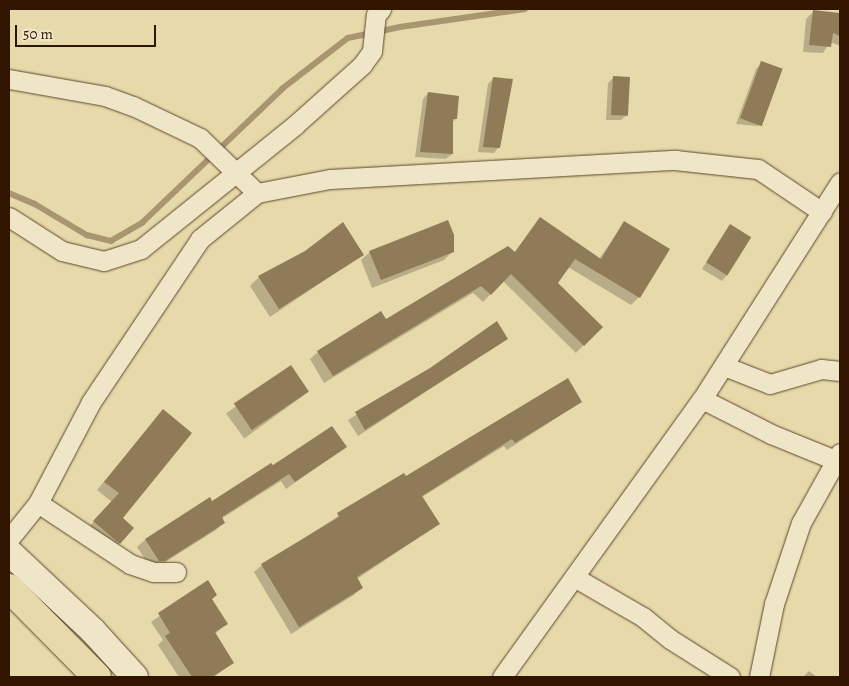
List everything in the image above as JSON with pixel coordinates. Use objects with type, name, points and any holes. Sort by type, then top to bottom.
[{"type":"main road","points":[[9,552],[93,631],[135,677]]},
{"type":"main road","points":[[9,588],[97,677]]},
{"type":"street","points":[[9,216],[62,251],[104,261],[141,249],[230,167],[295,125],[362,64],[372,51],[378,12]]},
{"type":"street","points":[[9,79],[105,96],[200,138],[257,193]]},
{"type":"street","points":[[9,539],[38,502],[91,402],[200,239],[257,193],[340,178],[675,160],[758,170],[822,212]]},
{"type":"street","points":[[502,677],[702,399],[840,182]]},
{"type":"street","points":[[724,366],[770,384],[821,369],[840,371]]},
{"type":"street","points":[[702,399],[771,434],[839,459],[801,523],[774,604],[759,677]]},
{"type":"street","points":[[38,502],[130,564],[153,572],[176,572]]},
{"type":"street","points":[[574,577],[643,618],[670,639],[730,677]]},
{"type":"building","points":[[813,10],[840,13],[840,36],[833,33],[831,47],[809,45]]},
{"type":"building","points":[[761,61],[783,69],[762,126],[740,118]]},
{"type":"building","points":[[613,76],[630,77],[628,116],[611,115]]},
{"type":"building","points":[[493,77],[513,79],[500,148],[483,147]]},
{"type":"building","points":[[428,92],[459,96],[457,119],[453,119],[453,154],[420,152]]},
{"type":"building","points":[[540,217],[601,259],[624,221],[670,249],[640,298],[575,259],[558,283],[603,327],[584,346],[511,274],[491,295],[481,286],[333,376],[317,351],[381,311],[386,319],[508,246],[515,252]]},
{"type":"building","points":[[448,220],[454,235],[454,252],[381,280],[369,251]]},
{"type":"building","points":[[343,222],[364,255],[279,309],[258,276],[305,251]]},
{"type":"building","points":[[730,224],[751,237],[727,275],[706,262]]},
{"type":"building","points":[[497,321],[508,339],[365,430],[355,412],[430,368]]},
{"type":"building","points":[[291,365],[309,392],[252,430],[234,404]]},
{"type":"building","points":[[568,378],[582,402],[515,443],[512,439],[422,496],[440,524],[357,577],[363,588],[299,627],[261,564],[339,517],[337,513],[404,473],[406,476]]},
{"type":"building","points":[[163,409],[192,433],[123,518],[134,528],[120,544],[93,521],[119,493],[104,482]]},
{"type":"building","points":[[332,426],[347,447],[295,482],[289,474],[222,517],[225,523],[165,561],[159,561],[145,539],[210,497],[212,501],[271,463],[273,465]]},
{"type":"building","points":[[208,580],[217,595],[212,599],[228,624],[215,632],[234,663],[212,677],[192,677],[165,636],[170,633],[158,613]]},
{"type":"waterway","points":[[9,193],[35,204],[87,235],[111,241],[142,223],[282,89],[348,38],[400,27],[525,9]]}]
